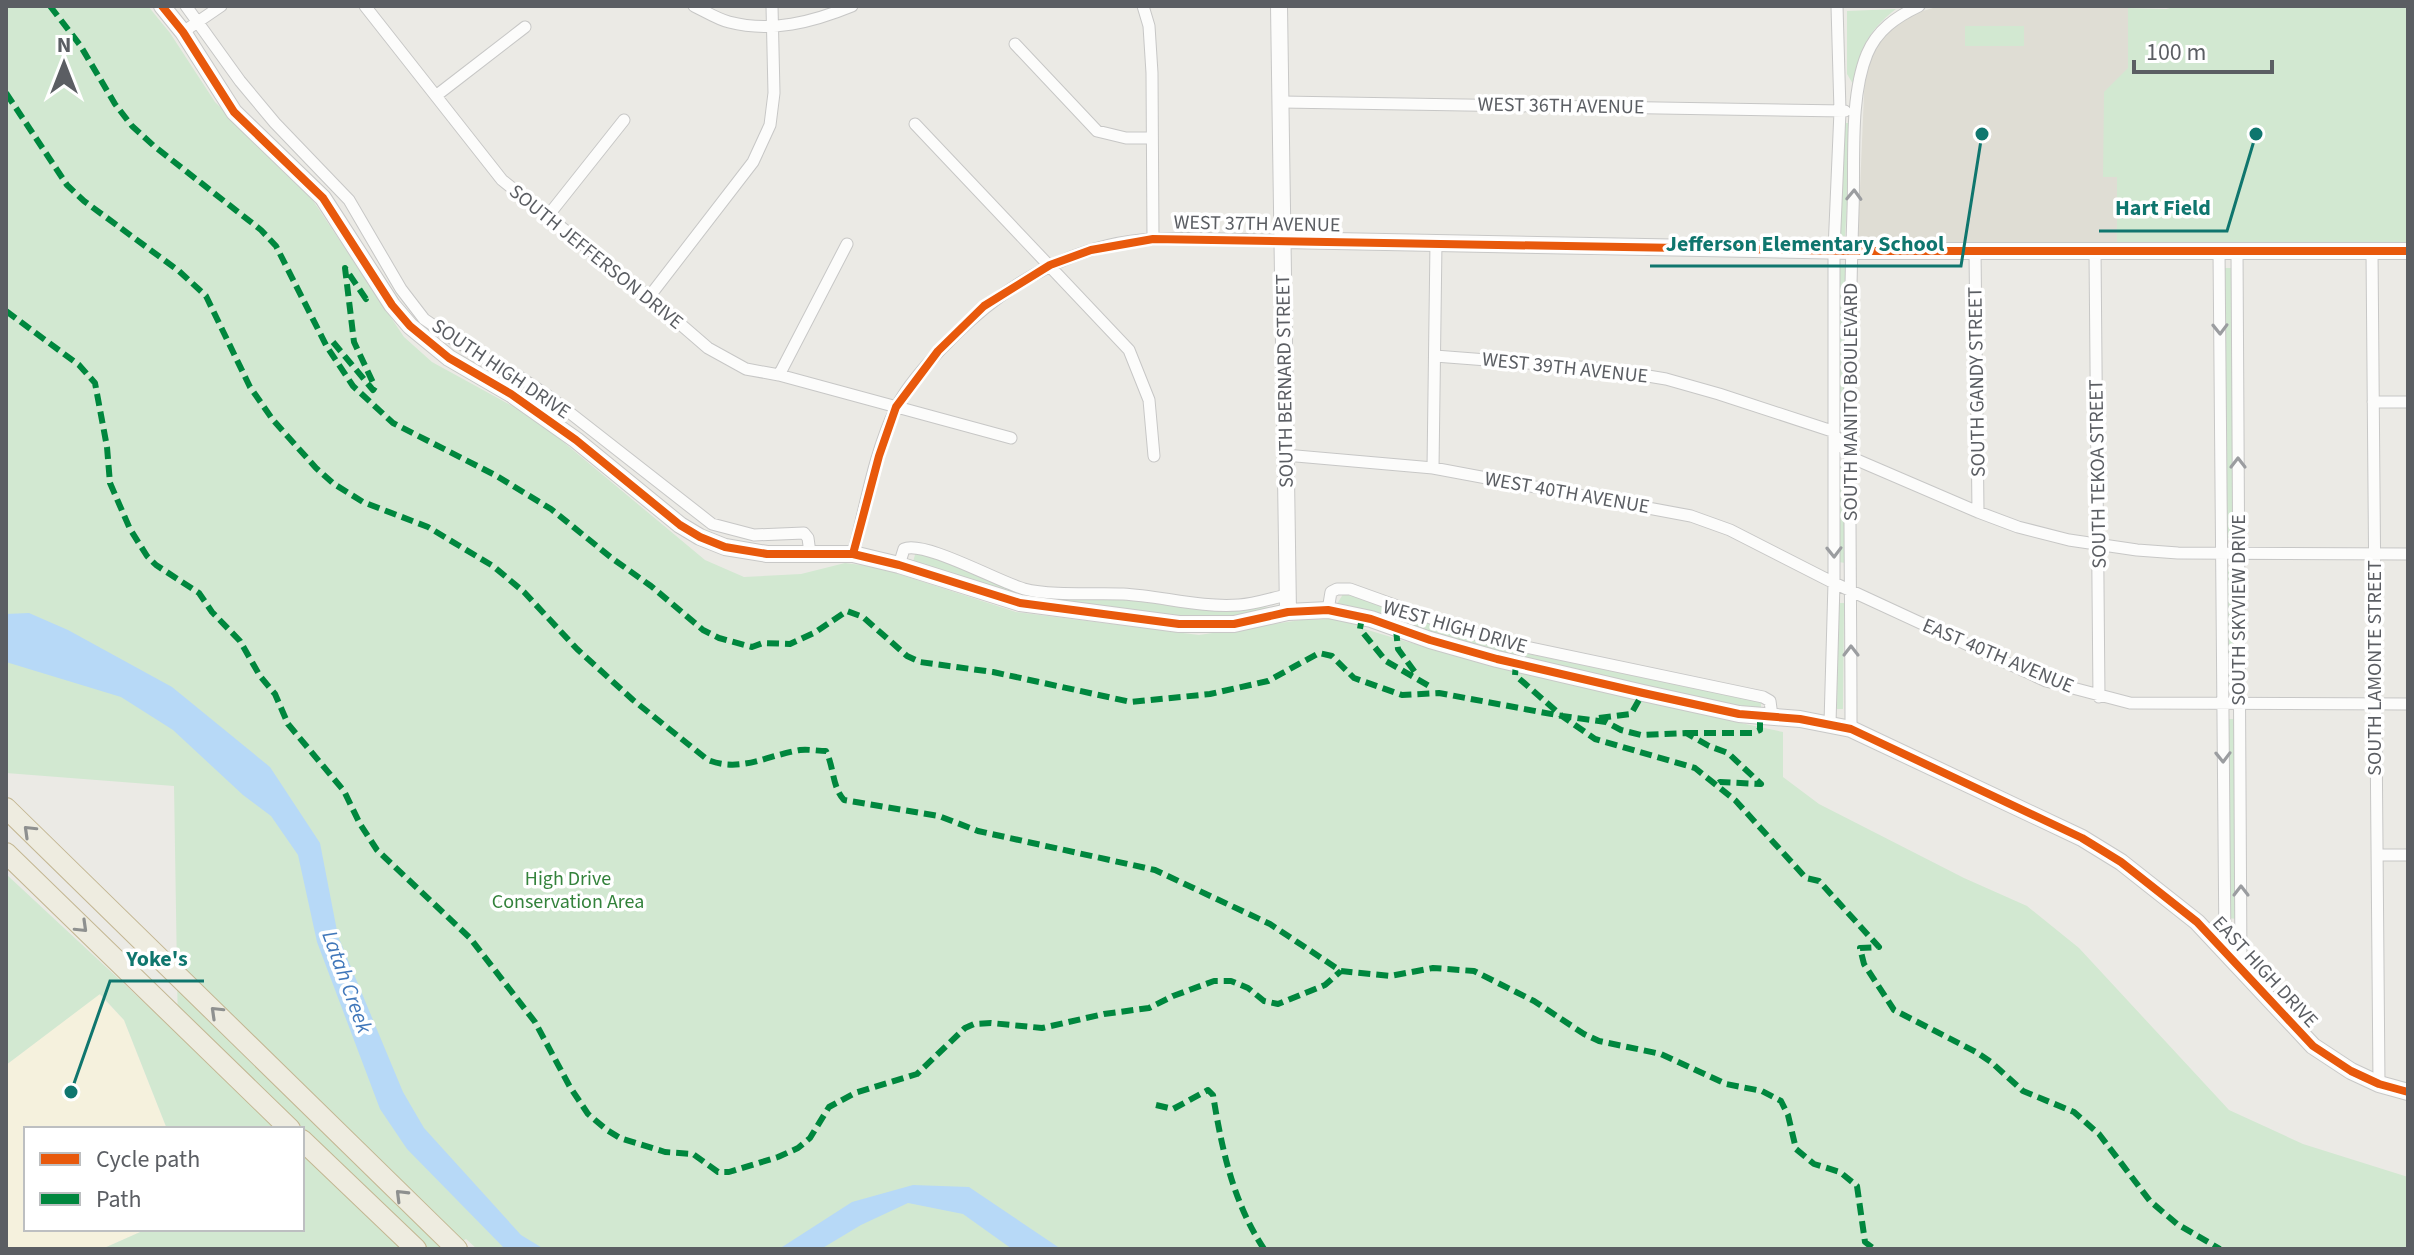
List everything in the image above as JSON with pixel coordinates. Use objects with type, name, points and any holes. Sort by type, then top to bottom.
[{"type":"highway","points":[[6,808],[457,1249]]},
{"type":"highway","points":[[6,853],[288,1127]]},
{"type":"highway","points":[[304,1142],[416,1249]]},
{"type":"main road","name":"SOUTH HIGH DRIVE","points":[[162,6],[183,32],[234,112],[323,198],[392,305],[410,326],[449,358],[511,394],[576,440],[670,517],[700,537],[725,547],[767,554]]},
{"type":"main road","name":"SOUTH BERNARD STREET","points":[[1279,6],[1288,603]]},
{"type":"main road","name":"WEST 37TH AVENUE","points":[[1283,240],[1852,251],[2408,251]]},
{"type":"main road","name":"WEST HIGH DRIVE","points":[[767,554],[853,554],[1020,603],[1179,624],[1234,624],[1288,603],[1371,619],[1497,659],[1739,714],[1830,723],[1851,729]]},
{"type":"main road","name":"EAST HIGH DRIVE","points":[[1851,729],[2095,846],[2157,888],[2225,950],[2313,1046],[2351,1071],[2379,1084],[2408,1092]]},
{"type":"street","name":"SOUTH HIGH DRIVE","points":[[186,6],[240,81],[275,123],[349,200],[401,289],[424,319],[551,398],[712,524],[754,535],[804,533],[810,553]]},
{"type":"street","points":[[183,32],[221,6]]},
{"type":"street","name":"SOUTH JEFFERSON DRIVE","points":[[365,6],[502,180],[708,348],[746,369],[779,375],[1011,438]]},
{"type":"street","points":[[694,6],[728,22],[772,27],[818,20],[852,6]]},
{"type":"street","points":[[649,297],[753,162],[770,125],[774,93],[772,6]]},
{"type":"street","points":[[1143,6],[1149,26],[1153,239]]},
{"type":"street","name":"SOUTH MANITO BOULEVARD","points":[[1830,723],[1834,583],[1834,250],[1840,111],[1837,6]]},
{"type":"street","name":"SOUTH MANITO BOULEVARD","points":[[1851,729],[1852,251],[1857,112],[1861,74],[1877,36],[1896,16],[1919,6]]},
{"type":"street","points":[[437,95],[525,27]]},
{"type":"street","points":[[1015,44],[1097,131],[1126,138],[1151,138]]},
{"type":"street","name":"WEST 36TH AVENUE","points":[[1282,102],[1857,112]]},
{"type":"street","points":[[547,217],[624,120]]},
{"type":"street","points":[[915,124],[1129,350],[1149,400],[1154,456]]},
{"type":"street","name":"WEST 37TH AVENUE","points":[[853,554],[879,456],[896,407],[938,351],[984,306],[1050,265],[1091,250],[1153,239],[1283,240]]},
{"type":"street","points":[[1433,468],[1436,242]]},
{"type":"street","points":[[779,375],[847,244]]},
{"type":"street","name":"SOUTH SKYVIEW DRIVE","points":[[2219,251],[2225,950]]},
{"type":"street","name":"SOUTH SKYVIEW DRIVE","points":[[2237,251],[2241,969]]},
{"type":"street","name":"SOUTH LAMONTE STREET","points":[[2372,251],[2379,1084]]},
{"type":"street","name":"SOUTH GANDY STREET","points":[[1975,252],[1978,512]]},
{"type":"street","name":"SOUTH TEKOA STREET","points":[[2095,252],[2099,697]]},
{"type":"street","name":"WEST 39TH AVENUE","points":[[1435,356],[1606,369],[1666,379],[1832,431]]},
{"type":"street","points":[[2373,402],[2408,402]]},
{"type":"street","points":[[1832,431],[1850,457],[2018,527],[2099,546],[2222,554],[2408,554]]},
{"type":"street","name":"WEST 40TH AVENUE","points":[[1285,455],[1433,468],[1691,516],[1730,530],[1834,583]]},
{"type":"street","name":"WEST HIGH DRIVE","points":[[899,565],[904,549],[919,548],[1028,590],[1128,594],[1196,603],[1288,603]]},
{"type":"street","name":"EAST 40TH AVENUE","points":[[1834,583],[2046,681],[2099,697],[2130,703],[2408,704]]},
{"type":"street","name":"WEST HIGH DRIVE","points":[[1328,610],[1329,594],[1333,590],[1350,589],[1492,640],[1526,649],[1763,697],[1770,701],[1772,716]]},
{"type":"street","points":[[2377,855],[2408,855]]},
{"type":"shaded area","points":[[1933,8],[2128,8],[2128,68],[2104,177],[2117,177],[2117,242],[1868,242],[1858,236],[1865,71],[1877,43],[1891,27],[1909,15]]},
{"type":"shaded area","points":[[99,994],[124,1020],[166,1127],[24,1127],[24,1231],[142,1231],[102,1249],[6,1249],[6,1065]]},
{"type":"green space","name":"High Drive Conservation Area","points":[[6,6],[148,6],[170,33],[215,102],[308,193],[404,337],[432,362],[514,407],[555,435],[705,560],[744,577],[801,574],[845,563],[877,567],[1016,612],[1199,635],[1301,620],[1331,619],[1518,672],[1783,732],[1783,777],[1819,804],[1964,878],[2027,906],[2079,948],[2229,1110],[2303,1144],[2408,1177],[2408,1249],[477,1249],[466,1239],[448,1249],[102,1249],[142,1231],[304,1231],[304,1127],[166,1127],[124,1020],[100,994],[6,1065],[6,874],[178,1034],[174,786],[6,773]]},
{"type":"green space","points":[[2179,6],[2408,6],[2408,242],[2117,242],[2117,177],[2103,177],[2104,92],[2128,68],[2128,8],[2166,9]]},
{"type":"green space","points":[[1896,9],[1878,25],[1866,42],[1853,84],[1847,74],[1847,11]]},
{"type":"green space","points":[[1965,26],[2024,26],[2024,46],[1965,46]]},
{"type":"green space","points":[[1845,123],[1852,123],[1845,236],[1840,236]]},
{"type":"green space","points":[[1840,267],[1846,267],[1844,418],[1838,417]]},
{"type":"green space","points":[[2224,268],[2231,268],[2234,538],[2226,538]]},
{"type":"green space","points":[[1838,466],[1845,466],[1846,563],[1838,562]]},
{"type":"green space","points":[[916,551],[1026,594],[1220,610],[1269,607],[1259,612],[1203,620],[1004,594],[913,562]]},
{"type":"green space","points":[[2226,569],[2233,569],[2234,688],[2227,688]]},
{"type":"green space","points":[[1343,594],[1373,600],[1495,647],[1761,702],[1761,707],[1746,708],[1458,643],[1372,611],[1337,604]]},
{"type":"green space","points":[[1838,603],[1844,603],[1843,709],[1837,709]]},
{"type":"green space","points":[[2227,719],[2235,719],[2236,919],[2229,918]]},
{"type":"water","name":"Latah Creek","points":[[29,613],[68,630],[172,687],[270,767],[320,843],[338,936],[403,1092],[424,1128],[521,1235],[544,1249],[505,1249],[407,1149],[380,1109],[317,942],[298,855],[271,816],[243,795],[173,730],[121,697],[6,662],[6,614]]},
{"type":"water","points":[[913,1185],[969,1187],[1061,1249],[1012,1249],[963,1214],[908,1203],[861,1225],[821,1249],[779,1249],[852,1202]]},
{"type":"marked path","points":[[50,6],[80,45],[115,104],[132,126],[261,230],[276,246],[327,347],[353,386],[393,423],[495,475],[551,509],[703,630],[752,647],[763,643],[790,644],[814,633],[847,611],[863,617],[907,656],[920,662],[993,672],[1131,702],[1210,694],[1268,681],[1319,653],[1332,656],[1354,678],[1402,695],[1439,693],[1562,716],[1595,739],[1695,768],[1735,800],[1806,878],[1819,881],[1879,947],[1860,948],[1864,964],[1894,1010],[1976,1052],[2023,1091],[2074,1112],[2099,1134],[2150,1201],[2177,1224],[2220,1249]]},
{"type":"marked path","points":[[6,93],[67,185],[179,271],[206,296],[250,387],[273,420],[316,468],[334,484],[363,502],[428,527],[493,566],[524,592],[577,649],[633,700],[708,760],[732,765],[800,750],[826,751],[837,789],[844,800],[939,816],[978,831],[1155,870],[1270,924],[1341,971],[1390,976],[1433,968],[1474,971],[1534,1001],[1599,1041],[1661,1054],[1726,1084],[1762,1091],[1781,1101],[1788,1115],[1796,1149],[1814,1164],[1840,1172],[1857,1186],[1865,1242],[1874,1249]]},
{"type":"marked path","points":[[333,342],[373,390],[375,387],[354,342],[345,268],[366,299],[366,296]]},
{"type":"marked path","points":[[6,311],[79,365],[95,383],[110,483],[130,529],[147,556],[199,593],[212,612],[240,641],[260,676],[275,694],[288,724],[344,791],[377,850],[470,938],[535,1022],[588,1114],[620,1138],[665,1152],[693,1154],[718,1172],[729,1172],[798,1148],[810,1138],[829,1107],[855,1093],[917,1074],[965,1028],[974,1024],[1042,1028],[1149,1008],[1214,981],[1231,981],[1248,988],[1264,1001],[1278,1004],[1325,985],[1341,971]]},
{"type":"marked path","points":[[1362,617],[1360,629],[1386,661],[1431,687]]},
{"type":"marked path","points":[[1396,629],[1398,649],[1417,675]]},
{"type":"marked path","points":[[1516,663],[1515,675],[1562,716],[1606,722],[1641,735],[1686,733],[1728,753],[1761,784],[1720,782],[1716,785]]},
{"type":"marked path","points":[[1599,718],[1631,714],[1643,693]]},
{"type":"marked path","points":[[1686,733],[1753,733],[1760,730],[1760,716]]},
{"type":"marked path","points":[[1156,1105],[1173,1109],[1208,1090],[1213,1095],[1230,1175],[1244,1213],[1264,1249]]},
{"type":"cycle path","points":[[162,6],[183,32],[234,112],[323,198],[392,305],[410,326],[449,358],[511,394],[576,440],[680,525],[700,537],[725,547],[767,554],[853,554],[1020,603],[1179,624],[1234,624],[1288,612],[1328,610],[1371,619],[1497,659],[1643,693],[1739,714],[1800,719],[1851,729],[2082,838],[2121,862],[2197,922],[2313,1046],[2351,1071],[2379,1084],[2408,1092]]},
{"type":"cycle path","points":[[853,554],[879,456],[896,407],[938,351],[984,306],[1050,265],[1091,250],[1153,239],[1852,251],[2408,251]]},
{"type":"place","name":"Jefferson Elementary School","points":[[1982,134]]},
{"type":"place","name":"Hart Field","points":[[2256,134]]},
{"type":"place","name":"Yoke's","points":[[71,1092]]}]
